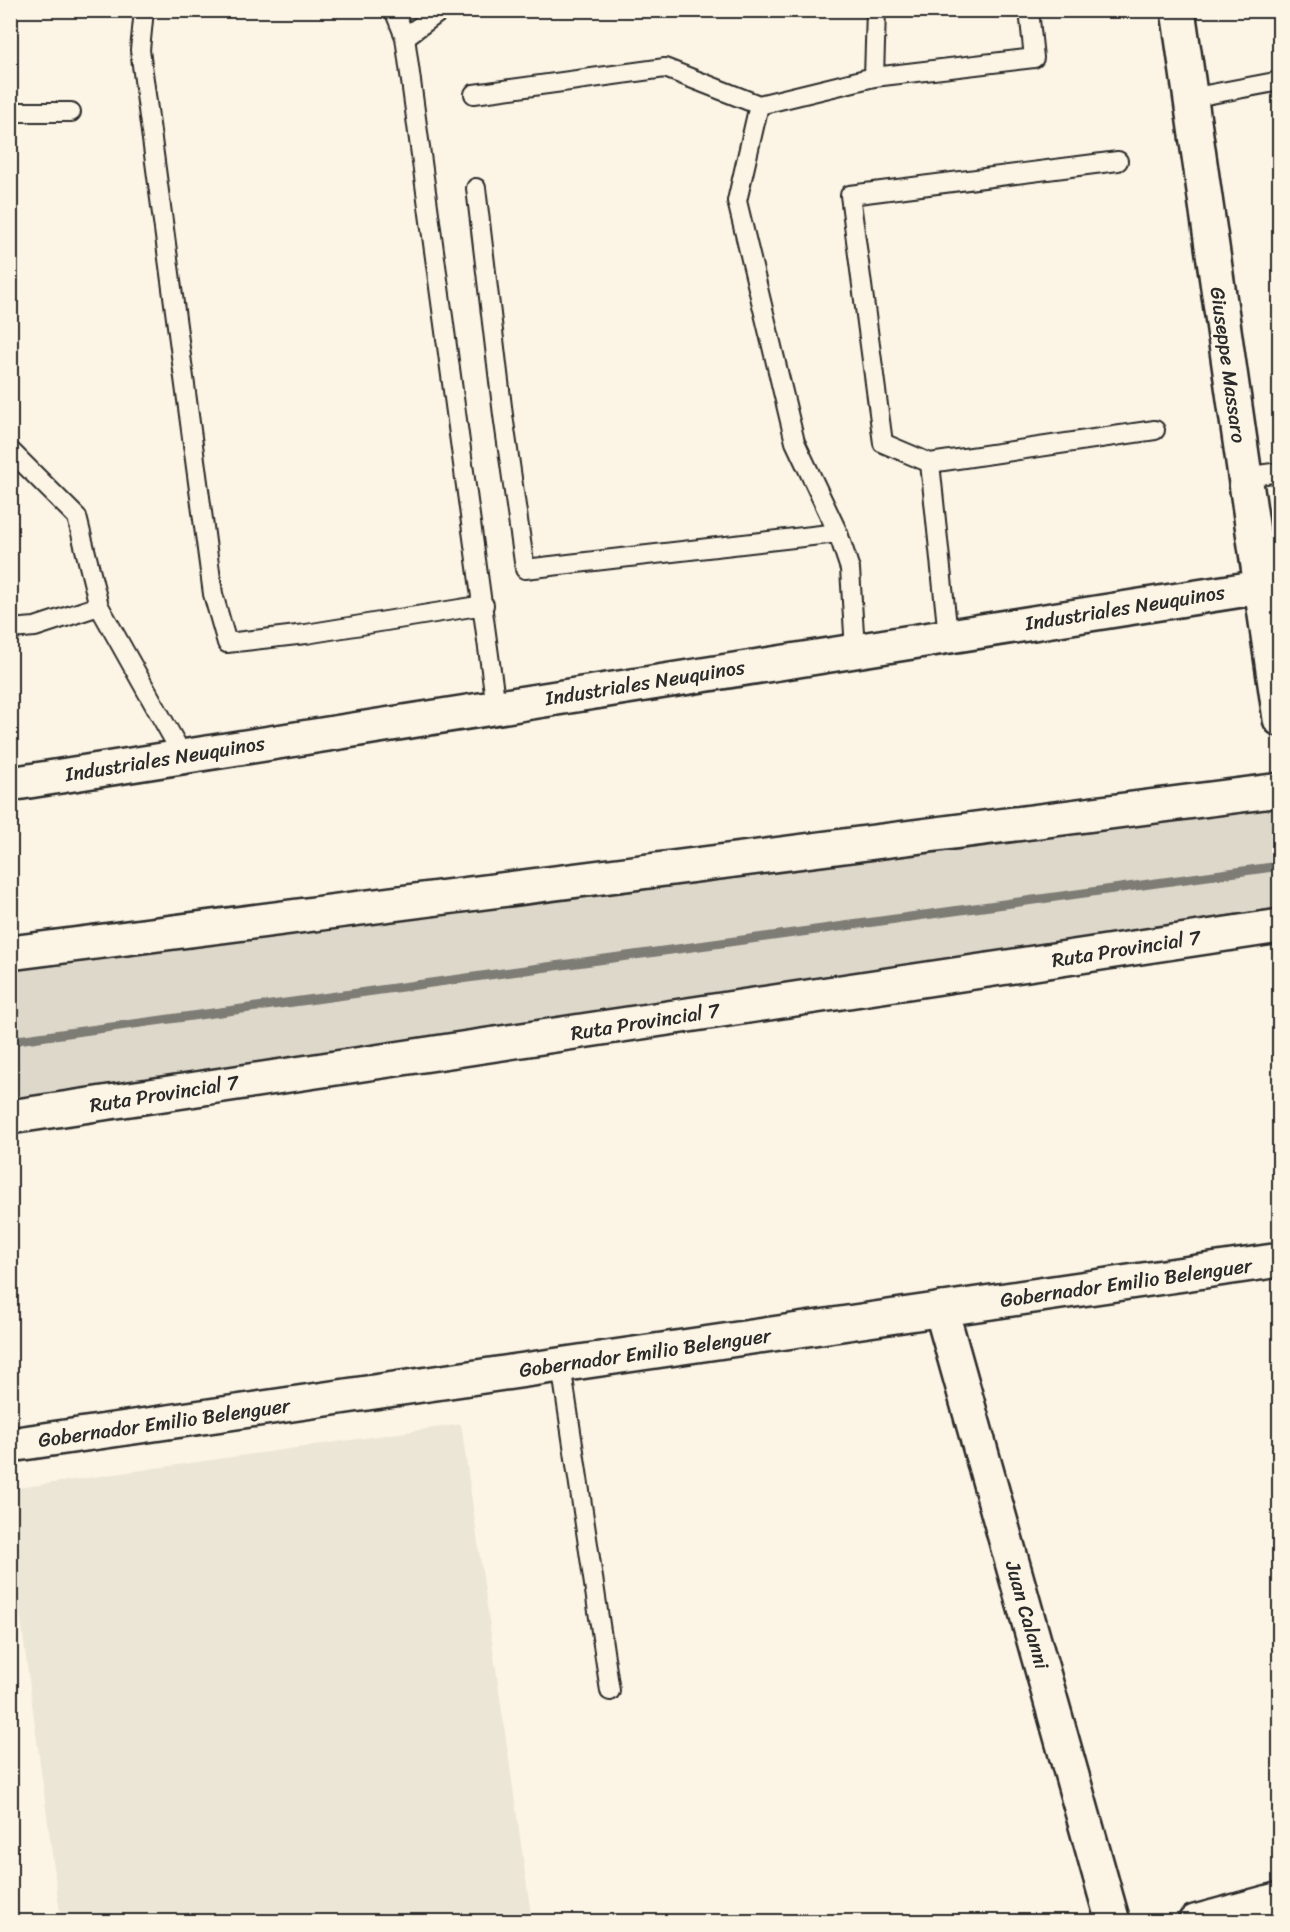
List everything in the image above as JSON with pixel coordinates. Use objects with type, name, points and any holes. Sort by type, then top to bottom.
[{"type":"main road","name":"Giuseppe Massaro","points":[[1178,10],[1244,477],[1269,585],[1280,719]]},
{"type":"main road","name":"Industriales Neuquinos","points":[[10,784],[1269,585]]},
{"type":"main road","points":[[10,953],[1280,790]]},
{"type":"main road","name":"Ruta Provincial 7","points":[[10,1117],[1280,926]]},
{"type":"main road","name":"Gobernador Emilio Belenguer","points":[[10,1445],[1280,1260]]},
{"type":"main road","name":"Juan Calanni","points":[[941,1310],[1113,1922]]},
{"type":"main road","points":[[1195,1922],[1280,1899]]},
{"type":"lane","points":[[144,10],[140,50],[213,594],[227,643],[306,634],[483,605]]},
{"type":"lane","points":[[394,10],[405,36],[496,707]]},
{"type":"lane","points":[[405,36],[442,10]]},
{"type":"lane","points":[[874,77],[876,10]]},
{"type":"lane","points":[[474,94],[665,68],[759,105],[874,77],[1034,58],[1029,10]]},
{"type":"lane","points":[[1190,99],[1280,81]]},
{"type":"lane","points":[[759,105],[737,201],[795,442],[838,533],[850,569],[855,650]]},
{"type":"lane","points":[[10,112],[71,112]]},
{"type":"lane","points":[[1118,160],[850,195],[883,443],[930,463],[1155,430]]},
{"type":"lane","points":[[476,188],[503,415],[525,569],[838,533]]},
{"type":"lane","points":[[10,450],[77,517],[99,606],[183,756]]},
{"type":"lane","points":[[930,463],[948,636]]},
{"type":"lane","points":[[1244,477],[1280,472]]},
{"type":"lane","points":[[10,628],[35,627],[99,606]]},
{"type":"lane","points":[[561,1365],[610,1692]]},
{"type":"shaded area","points":[[1279,807],[1279,908],[11,1101],[11,969]]},
{"type":"shaded area","points":[[461,1424],[532,1921],[61,1921],[11,1545],[11,1489]]},
{"type":"waterway","points":[[10,1041],[1280,866]]}]
